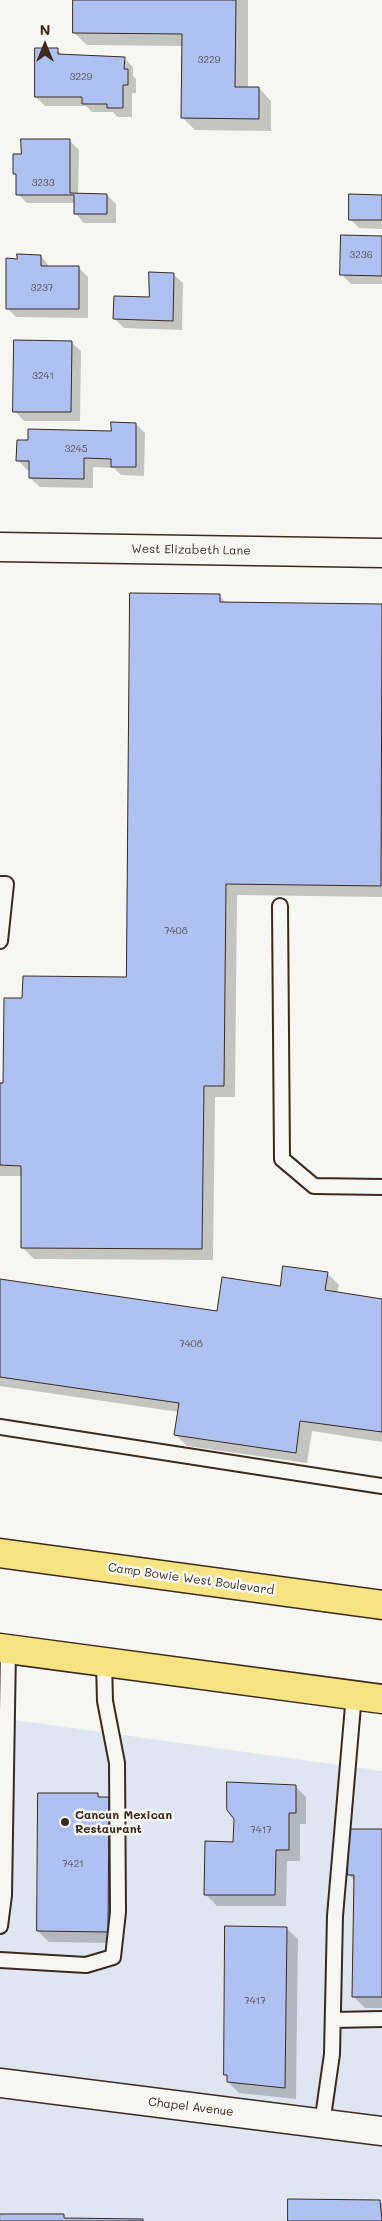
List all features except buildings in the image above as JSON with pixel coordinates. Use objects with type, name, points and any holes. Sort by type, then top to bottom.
[{"type":"main road","name":"Camp Bowie West Boulevard","points":[[0,1553],[382,1605]]},
{"type":"main road","points":[[4,1648],[382,1699]]},
{"type":"street","name":"West Elizabeth Lane","points":[[0,547],[382,553]]},
{"type":"street","name":"Chapel Avenue","points":[[0,2084],[382,2131]]},
{"type":"lane","points":[[0,884],[6,884],[0,941]]},
{"type":"lane","points":[[280,906],[282,1158],[314,1186],[382,1187]]},
{"type":"lane","points":[[0,1427],[382,1486]]},
{"type":"lane","points":[[0,1926],[4,1895],[4,1648]]},
{"type":"lane","points":[[0,1960],[86,1965],[113,1957],[118,1912],[117,1763],[106,1701],[104,1661]]},
{"type":"lane","points":[[322,2124],[332,2054],[335,1916],[354,1694]]},
{"type":"lane","points":[[333,2020],[382,2019]]},
{"type":"shaded area","points":[[0,1718],[382,1771],[382,2221],[0,2221]]},
{"type":"place","name":"Cancun Mexican Restaurant","points":[[65,1822]]}]
